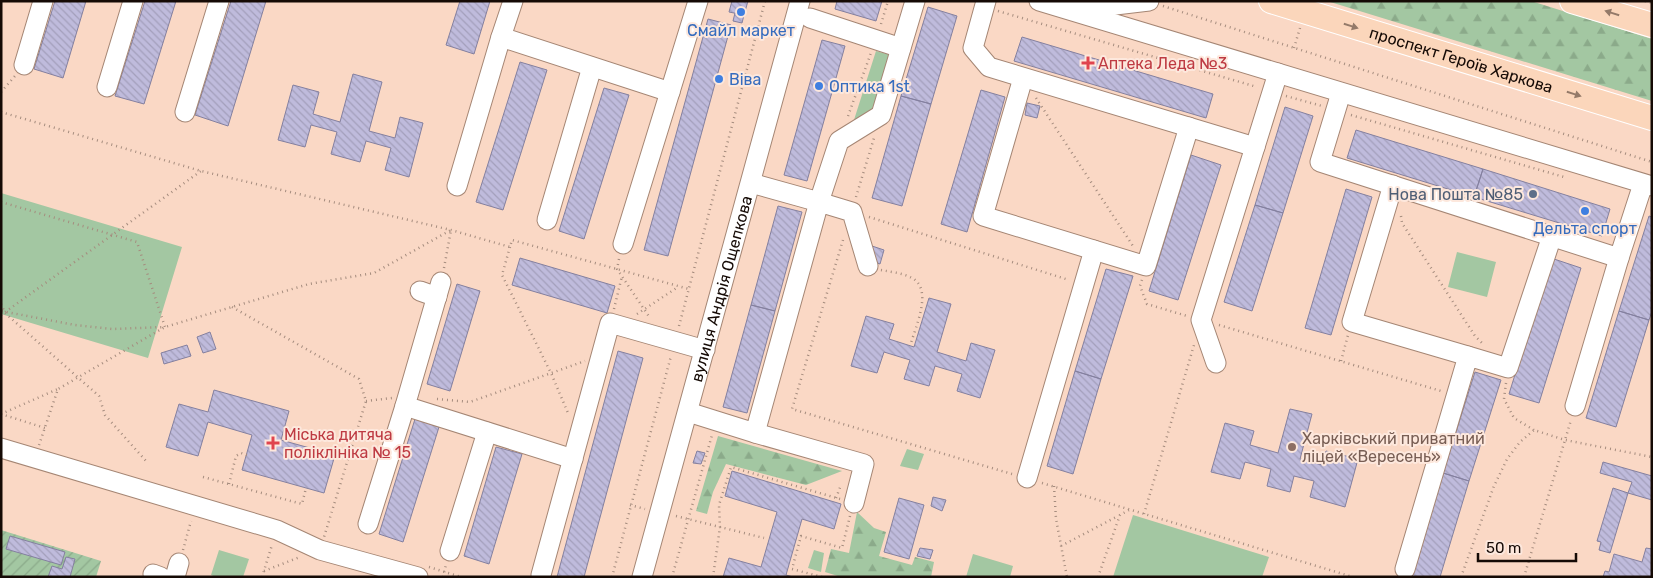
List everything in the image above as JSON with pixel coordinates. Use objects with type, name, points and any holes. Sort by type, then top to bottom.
[{"type":"main road","name":"проспект Героїв Харкова","points":[[1271,1],[1307,7],[1652,118]]},
{"type":"main road","points":[[1572,1],[1652,25]]},
{"type":"street","points":[[24,65],[43,1]]},
{"type":"street","points":[[107,87],[133,1]]},
{"type":"street","points":[[185,112],[219,1]]},
{"type":"street","points":[[457,186],[513,1]]},
{"type":"street","points":[[623,244],[698,1]]},
{"type":"street","name":"вулиця Андрія Ощепкова","points":[[642,577],[800,1]]},
{"type":"street","points":[[755,433],[819,202],[839,141],[881,115],[915,1]]},
{"type":"street","points":[[1038,1],[1278,74],[1338,101],[1648,185],[1619,258],[1575,406]]},
{"type":"street","points":[[1057,1],[1090,8],[1148,1]]},
{"type":"street","points":[[985,4],[973,48],[988,67],[1255,147]]},
{"type":"street","points":[[810,18],[901,48]]},
{"type":"street","points":[[501,38],[670,92]]},
{"type":"street","points":[[547,220],[592,67]]},
{"type":"street","points":[[1216,363],[1201,320],[1278,74]]},
{"type":"street","points":[[1023,78],[982,216],[1146,266],[1189,128]]},
{"type":"street","points":[[1338,101],[1320,162],[1619,258]]},
{"type":"street","points":[[750,183],[852,212],[868,266]]},
{"type":"street","points":[[1393,185],[1352,322],[1508,368],[1552,236]]},
{"type":"street","points":[[1027,478],[1094,250]]},
{"type":"street","points":[[368,524],[406,401],[432,290]]},
{"type":"street","points":[[541,575],[601,355],[614,324],[705,350]]},
{"type":"street","points":[[1405,569],[1468,356]]},
{"type":"street","points":[[406,401],[487,432],[573,459]]},
{"type":"street","points":[[688,412],[864,464],[854,503]]},
{"type":"street","points":[[450,551],[487,432]]},
{"type":"street","points":[[1,448],[276,530],[320,550],[418,577]]},
{"type":"path","points":[[612,577],[669,340],[689,289],[765,1]]},
{"type":"path","points":[[839,141],[888,1]]},
{"type":"path","points":[[1148,1],[1652,162]]},
{"type":"path","points":[[1645,1],[1652,3]]},
{"type":"path","points":[[985,4],[1272,92],[1338,101],[1572,180]]},
{"type":"path","points":[[1,92],[24,65]]},
{"type":"path","points":[[1023,78],[1146,266],[1140,286],[1147,304],[1456,396]]},
{"type":"path","points":[[1,112],[201,171],[451,230],[510,246]]},
{"type":"path","points":[[881,115],[852,212],[1084,285]]},
{"type":"path","points":[[1,315],[201,171]]},
{"type":"path","points":[[1,202],[137,242],[165,327]]},
{"type":"path","points":[[1400,213],[1402,223],[1475,336],[1488,349]]},
{"type":"path","points":[[432,290],[451,230]]},
{"type":"path","points":[[1,414],[58,389],[165,327],[309,284],[374,273],[451,230]]},
{"type":"path","points":[[579,437],[551,373],[502,275],[512,240],[689,289]]},
{"type":"path","points":[[843,240],[792,408],[1353,577]]},
{"type":"path","points":[[623,244],[617,269],[644,309],[669,340]]},
{"type":"path","points":[[868,266],[913,278],[919,285],[923,295],[922,304],[911,344]]},
{"type":"path","points":[[614,324],[622,276]]},
{"type":"path","points":[[614,324],[644,309],[679,286]]},
{"type":"path","points":[[1,304],[3,312],[98,396],[105,416],[146,461]]},
{"type":"path","points":[[232,307],[358,379],[366,401],[320,550],[264,570]]},
{"type":"path","points":[[3,312],[75,325],[112,329],[165,327]]},
{"type":"path","points":[[1144,514],[1201,320]]},
{"type":"path","points":[[1341,362],[1352,322]]},
{"type":"path","points":[[434,399],[470,402],[601,355]]},
{"type":"path","points":[[1508,368],[1504,399],[1514,418],[1534,430],[1565,440],[1652,457]]},
{"type":"path","points":[[35,458],[58,389]]},
{"type":"path","points":[[366,401],[406,401]]},
{"type":"path","points":[[1524,577],[1575,406]]},
{"type":"path","points":[[1,414],[44,428]]},
{"type":"path","points":[[672,577],[716,421]]},
{"type":"path","points":[[1460,577],[1494,486],[1507,459],[1520,442],[1534,430]]},
{"type":"path","points":[[228,484],[236,456],[241,453],[247,455]]},
{"type":"path","points":[[713,577],[720,527],[719,506],[731,467],[854,503],[842,548],[801,536],[792,569],[822,577]]},
{"type":"path","points":[[203,477],[302,504],[306,488]]},
{"type":"path","points":[[1054,486],[1056,519],[1067,577]]},
{"type":"path","points":[[177,570],[195,505]]},
{"type":"path","points":[[630,506],[651,510]]},
{"type":"path","points":[[1061,546],[1130,509]]},
{"type":"path","points":[[676,516],[764,538]]},
{"type":"path","points":[[1098,577],[1120,516]]},
{"type":"path","points":[[262,577],[276,530]]},
{"type":"green space","points":[[1327,1],[1531,1],[1652,39],[1652,101]]},
{"type":"green space","points":[[876,51],[894,56],[879,104],[853,123]]},
{"type":"green space","points":[[1,193],[182,247],[148,358],[1,314]]},
{"type":"green space","points":[[1457,252],[1496,262],[1487,297],[1448,287]]},
{"type":"green space","points":[[718,436],[842,471],[806,485],[726,464],[713,492],[707,514],[696,511]]},
{"type":"green space","points":[[907,449],[924,454],[918,470],[900,466]]},
{"type":"green space","points":[[857,512],[874,528],[886,532],[879,556],[912,565],[915,557],[934,562],[931,577],[841,577],[825,572],[831,549],[849,553]]},
{"type":"green space","points":[[1133,515],[1269,557],[1262,577],[1113,577]]},
{"type":"green space","points":[[1,530],[101,561],[96,577],[1,577]]},
{"type":"green space","points":[[219,550],[249,559],[243,577],[216,577],[211,575]]},
{"type":"green space","points":[[814,550],[824,553],[821,572],[808,568]]},
{"type":"green space","points":[[973,554],[1013,566],[1010,577],[966,577]]},
{"type":"building","points":[[55,1],[86,1],[63,78],[34,69]]},
{"type":"building","points":[[145,1],[176,1],[144,104],[115,96]]},
{"type":"building","points":[[231,1],[266,1],[228,126],[195,115]]},
{"type":"building","points":[[460,1],[490,1],[474,54],[446,45]]},
{"type":"building","points":[[732,1],[748,1],[744,15],[729,12]]},
{"type":"building","points":[[837,1],[882,1],[876,21],[835,9]]},
{"type":"building","points":[[928,7],[957,16],[931,104],[901,96]]},
{"type":"building","points":[[735,13],[744,15],[742,23],[733,21]]},
{"type":"building","points":[[708,19],[731,25],[668,256],[644,250]]},
{"type":"building","points":[[1022,37],[1213,94],[1206,118],[1014,61]]},
{"type":"building","points":[[822,40],[845,46],[807,181],[784,175]]},
{"type":"building","points":[[520,62],[547,70],[503,210],[476,202]]},
{"type":"building","points":[[353,74],[382,82],[369,131],[395,138],[400,117],[423,123],[409,177],[385,170],[391,148],[366,141],[360,162],[331,154],[337,132],[311,125],[305,147],[278,140],[293,85],[319,92],[313,114],[340,122]]},
{"type":"building","points":[[604,88],[629,95],[584,239],[559,231]]},
{"type":"building","points":[[981,90],[1005,97],[967,232],[941,224]]},
{"type":"building","points":[[901,96],[931,104],[902,206],[872,198]]},
{"type":"building","points":[[1027,103],[1040,106],[1037,118],[1025,115]]},
{"type":"building","points":[[1285,107],[1313,116],[1283,213],[1255,205]]},
{"type":"building","points":[[1356,130],[1483,169],[1474,197],[1347,158]]},
{"type":"building","points":[[1191,155],[1221,165],[1178,300],[1149,291]]},
{"type":"building","points":[[1483,169],[1610,209],[1602,236],[1474,197]]},
{"type":"building","points":[[1346,189],[1372,197],[1331,335],[1305,328]]},
{"type":"building","points":[[1255,205],[1283,213],[1252,311],[1224,302]]},
{"type":"building","points":[[778,206],[802,212],[775,311],[751,305]]},
{"type":"building","points":[[1649,216],[1652,217],[1652,311],[1649,320],[1619,311]]},
{"type":"building","points":[[872,246],[884,250],[880,264],[868,260]]},
{"type":"building","points":[[520,258],[615,286],[607,313],[512,285]]},
{"type":"building","points":[[1551,258],[1581,268],[1539,403],[1509,394]]},
{"type":"building","points":[[1106,269],[1133,276],[1101,379],[1075,371]]},
{"type":"building","points":[[457,284],[480,291],[450,391],[427,384]]},
{"type":"building","points":[[929,298],[951,304],[937,352],[966,361],[971,343],[995,350],[980,398],[957,391],[962,374],[935,366],[929,386],[904,379],[910,360],[884,352],[877,373],[851,366],[866,316],[894,324],[889,339],[914,347]]},
{"type":"building","points":[[751,305],[775,311],[747,413],[723,407]]},
{"type":"building","points":[[1619,311],[1649,320],[1616,427],[1586,418]]},
{"type":"building","points":[[210,332],[216,349],[203,353],[197,337]]},
{"type":"building","points":[[187,345],[191,356],[164,364],[161,353]]},
{"type":"building","points":[[618,351],[643,358],[584,577],[557,577]]},
{"type":"building","points":[[1075,371],[1101,379],[1073,474],[1047,466]]},
{"type":"building","points":[[1475,372],[1501,380],[1469,481],[1443,473]]},
{"type":"building","name":"Міська дитяча поліклініка № 15","points":[[214,390],[289,411],[281,440],[335,455],[324,493],[242,470],[252,435],[208,422],[198,456],[166,447],[179,404],[208,412]]},
{"type":"building","points":[[1290,409],[1312,414],[1300,459],[1322,465],[1326,451],[1358,459],[1345,507],[1310,497],[1314,481],[1294,476],[1290,492],[1267,486],[1271,469],[1245,462],[1240,479],[1211,472],[1225,423],[1254,431],[1250,445],[1278,453]]},
{"type":"building","points":[[415,419],[439,427],[403,542],[379,534]]},
{"type":"building","points":[[496,447],[522,454],[489,564],[464,556]]},
{"type":"building","points":[[697,451],[705,453],[701,464],[693,463]]},
{"type":"building","points":[[1603,462],[1652,476],[1652,500],[1628,493],[1632,482],[1600,473]]},
{"type":"building","points":[[732,471],[841,504],[834,529],[802,519],[786,575],[793,577],[723,577],[729,558],[761,567],[777,512],[725,496]]},
{"type":"building","points":[[1443,473],[1469,481],[1440,577],[1412,577]]},
{"type":"building","points":[[1613,488],[1628,493],[1610,553],[1599,550],[1601,542],[1597,541]]},
{"type":"building","points":[[933,497],[946,500],[942,511],[931,506]]},
{"type":"building","points":[[899,498],[924,505],[909,559],[884,552]]},
{"type":"building","points":[[10,536],[65,552],[61,565],[6,549]]},
{"type":"building","points":[[920,548],[933,550],[930,559],[917,556]]},
{"type":"building","points":[[1646,548],[1652,549],[1652,577],[1603,577],[1605,571],[1609,572],[1614,554],[1642,562]]},
{"type":"building","points":[[66,557],[75,559],[70,577],[48,577],[52,566],[62,569]]},
{"type":"place","name":"Смайл маркет","points":[[741,12]]},
{"type":"place","name":"Аптека Леда №3","points":[[1088,63]]},
{"type":"place","name":"Віва","points":[[719,79]]},
{"type":"place","name":"Оптика 1st","points":[[819,86]]},
{"type":"place","name":"Нова Пошта №85","points":[[1533,194]]},
{"type":"place","name":"Дельта спорт","points":[[1585,211]]},
{"type":"place","name":"Міська дитяча поліклініка № 15","points":[[273,443]]},
{"type":"place","name":"Харківський приватний ліцей «Вересень»","points":[[1292,447]]}]
